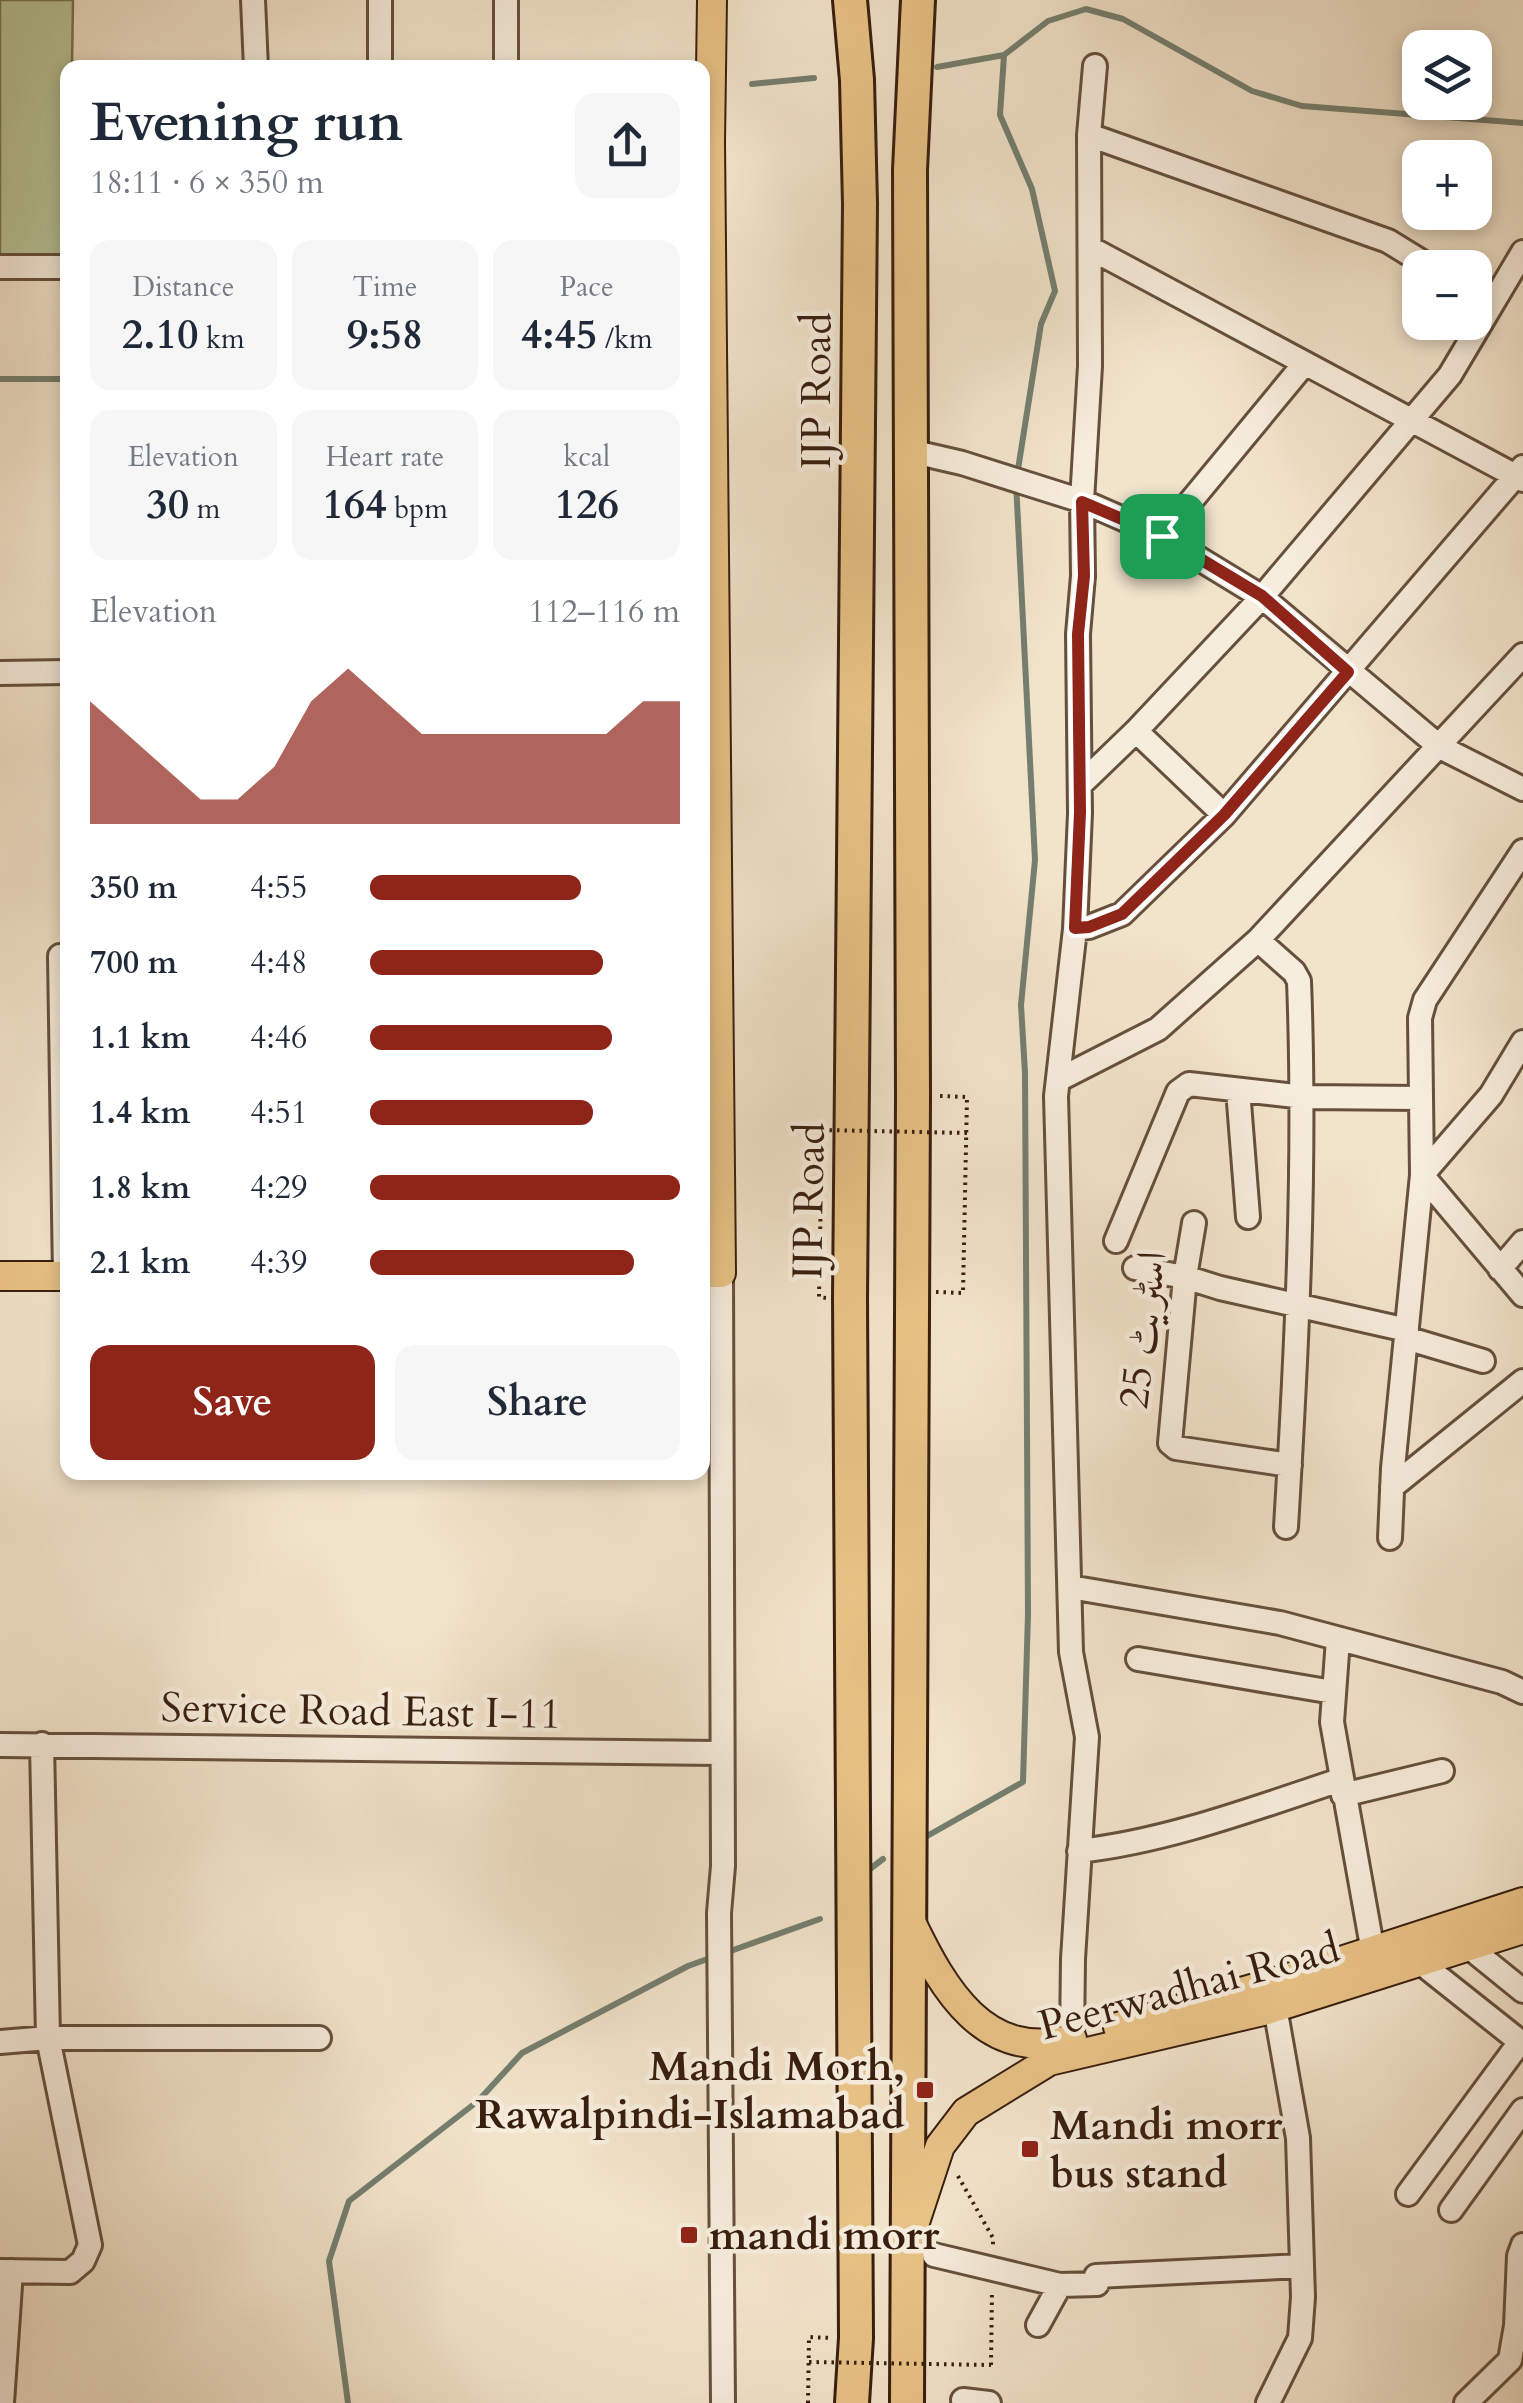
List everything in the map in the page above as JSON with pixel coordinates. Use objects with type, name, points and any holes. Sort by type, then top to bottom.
[{"type":"highway","name":"IJP Road","points":[[850,0],[857,80],[860,204],[850,1298],[856,2318],[852,2403]]},
{"type":"highway","points":[[906,2403],[921,2249],[908,1916],[913,1096],[910,170],[918,0]]},
{"type":"main road","points":[[712,0],[712,1273]]},
{"type":"main road","points":[[0,1276],[60,1276]]},
{"type":"main road","points":[[908,1916],[935,1973],[961,2009],[992,2032],[1044,2047],[1373,1952],[1523,1902]]},
{"type":"main road","name":"Peerwadhai Road","points":[[921,2249],[940,2146],[966,2112],[1049,2062],[1275,2007],[1523,1929]]},
{"type":"street","points":[[253,0],[256,60]]},
{"type":"street","points":[[380,0],[380,60]]},
{"type":"street","points":[[506,0],[506,60]]},
{"type":"street","points":[[1072,2040],[1087,1737],[1072,1652],[1058,1080],[1075,928],[1080,785],[1078,634],[1084,576],[1082,502],[1090,366],[1089,135],[1094,66]]},
{"type":"street","points":[[1089,135],[1402,250]]},
{"type":"street","points":[[1075,928],[1089,927],[1122,914],[1224,815],[1521,475],[1090,248]]},
{"type":"street","points":[[1492,290],[1523,252]]},
{"type":"street","points":[[0,266],[60,267]]},
{"type":"street","points":[[1080,785],[1262,596],[1450,375],[1466,340]]},
{"type":"street","points":[[1162,536],[1305,363]]},
{"type":"street","points":[[910,451],[962,463],[1082,502],[1162,536],[1262,596],[1440,747],[1523,788]]},
{"type":"street","points":[[1058,1080],[1158,1029],[1258,940],[1523,655]]},
{"type":"street","points":[[0,674],[60,672]]},
{"type":"street","points":[[1136,731],[1224,815]]},
{"type":"street","points":[[1390,1538],[1422,1174],[1421,1008],[1523,851]]},
{"type":"street","points":[[1258,940],[1294,972],[1298,981],[1304,1096],[1302,1238],[1286,1527]]},
{"type":"street","points":[[1422,1174],[1490,1094],[1523,1042]]},
{"type":"street","points":[[1116,1241],[1178,1092],[1188,1084],[1304,1096],[1421,1098]]},
{"type":"street","points":[[1238,1090],[1248,1217]]},
{"type":"street","points":[[1422,1174],[1523,1295]]},
{"type":"street","name":"اسٹریٹ 25","points":[[1194,1223],[1185,1276],[1170,1443],[1176,1448],[1290,1465]]},
{"type":"street","points":[[1500,1269],[1523,1242]]},
{"type":"street","points":[[1134,1268],[1185,1276],[1407,1334],[1483,1362]]},
{"type":"street","points":[[712,1273],[723,1866],[719,1914],[723,2403]]},
{"type":"street","points":[[1392,1487],[1523,1381]]},
{"type":"street","points":[[1070,1588],[1280,1623],[1502,1682],[1523,1692]]},
{"type":"street","points":[[1338,1638],[1332,1722],[1373,1952]]},
{"type":"street","points":[[1138,1660],[1333,1692]]},
{"type":"street","points":[[2,2403],[6,2271],[70,2272],[83,2261],[90,2245],[48,2038],[42,1744]]},
{"type":"street","name":"Service Road East I-11","points":[[0,1745],[720,1753]]},
{"type":"street","points":[[1079,1851],[1104,1848],[1341,1787],[1442,1771]]},
{"type":"street","points":[[1470,1948],[1523,1991]]},
{"type":"street","points":[[1408,2194],[1522,2043],[1421,1962]]},
{"type":"street","points":[[1268,2403],[1300,2338],[1302,2266],[1298,2138],[1275,2007]]},
{"type":"street","points":[[0,2042],[48,2038],[319,2038]]},
{"type":"street","points":[[1451,2210],[1523,2110]]},
{"type":"street","points":[[1466,2403],[1516,2363],[1519,2256],[1523,2245]]},
{"type":"street","points":[[921,2249],[1060,2284],[1302,2266]]},
{"type":"street","points":[[1038,2326],[1060,2284]]},
{"type":"street","points":[[964,2400],[989,2403]]},
{"type":"path","points":[[963,1293],[968,1097]]},
{"type":"path","points":[[818,1298],[822,1130],[966,1133]]},
{"type":"path","points":[[940,2146],[993,2238],[993,2256]]},
{"type":"path","points":[[809,2362],[990,2365],[992,2292]]},
{"type":"path","points":[[808,2403],[810,2338]]},
{"type":"green space","points":[[0,0],[73,0],[72,60],[60,60],[60,259],[0,258]]},
{"type":"waterway","points":[[937,67],[1004,55],[1048,21],[1086,9],[1123,19],[1252,91],[1302,106],[1523,123]]},
{"type":"waterway","points":[[920,1840],[1023,1782],[1028,1614],[1025,1073],[1021,1005],[1035,860],[1016,482],[1041,324],[1055,291],[1032,189],[1000,115],[1004,55]]},
{"type":"waterway","points":[[752,84],[814,78]]},
{"type":"waterway","points":[[0,379],[60,379]]},
{"type":"waterway","points":[[866,1872],[883,1859]]},
{"type":"waterway","points":[[725,1953],[820,1919]]},
{"type":"waterway","points":[[348,2403],[329,2261],[349,2201],[478,2101],[522,2053],[688,1966],[713,1957]]},
{"type":"place","name":"Mandi Morh, Rawalpindi-Islamabad","points":[[925,2090]]},
{"type":"place","name":"Mandi morr bus stand","points":[[1030,2149]]},
{"type":"place","name":"mandi morr","points":[[689,2235]]},
{"type":"route","points":[[1082,502],[1162,536],[1262,596],[1348,672],[1224,815],[1122,914],[1089,927],[1075,928],[1080,812],[1078,634],[1084,576],[1082,502]]}]
